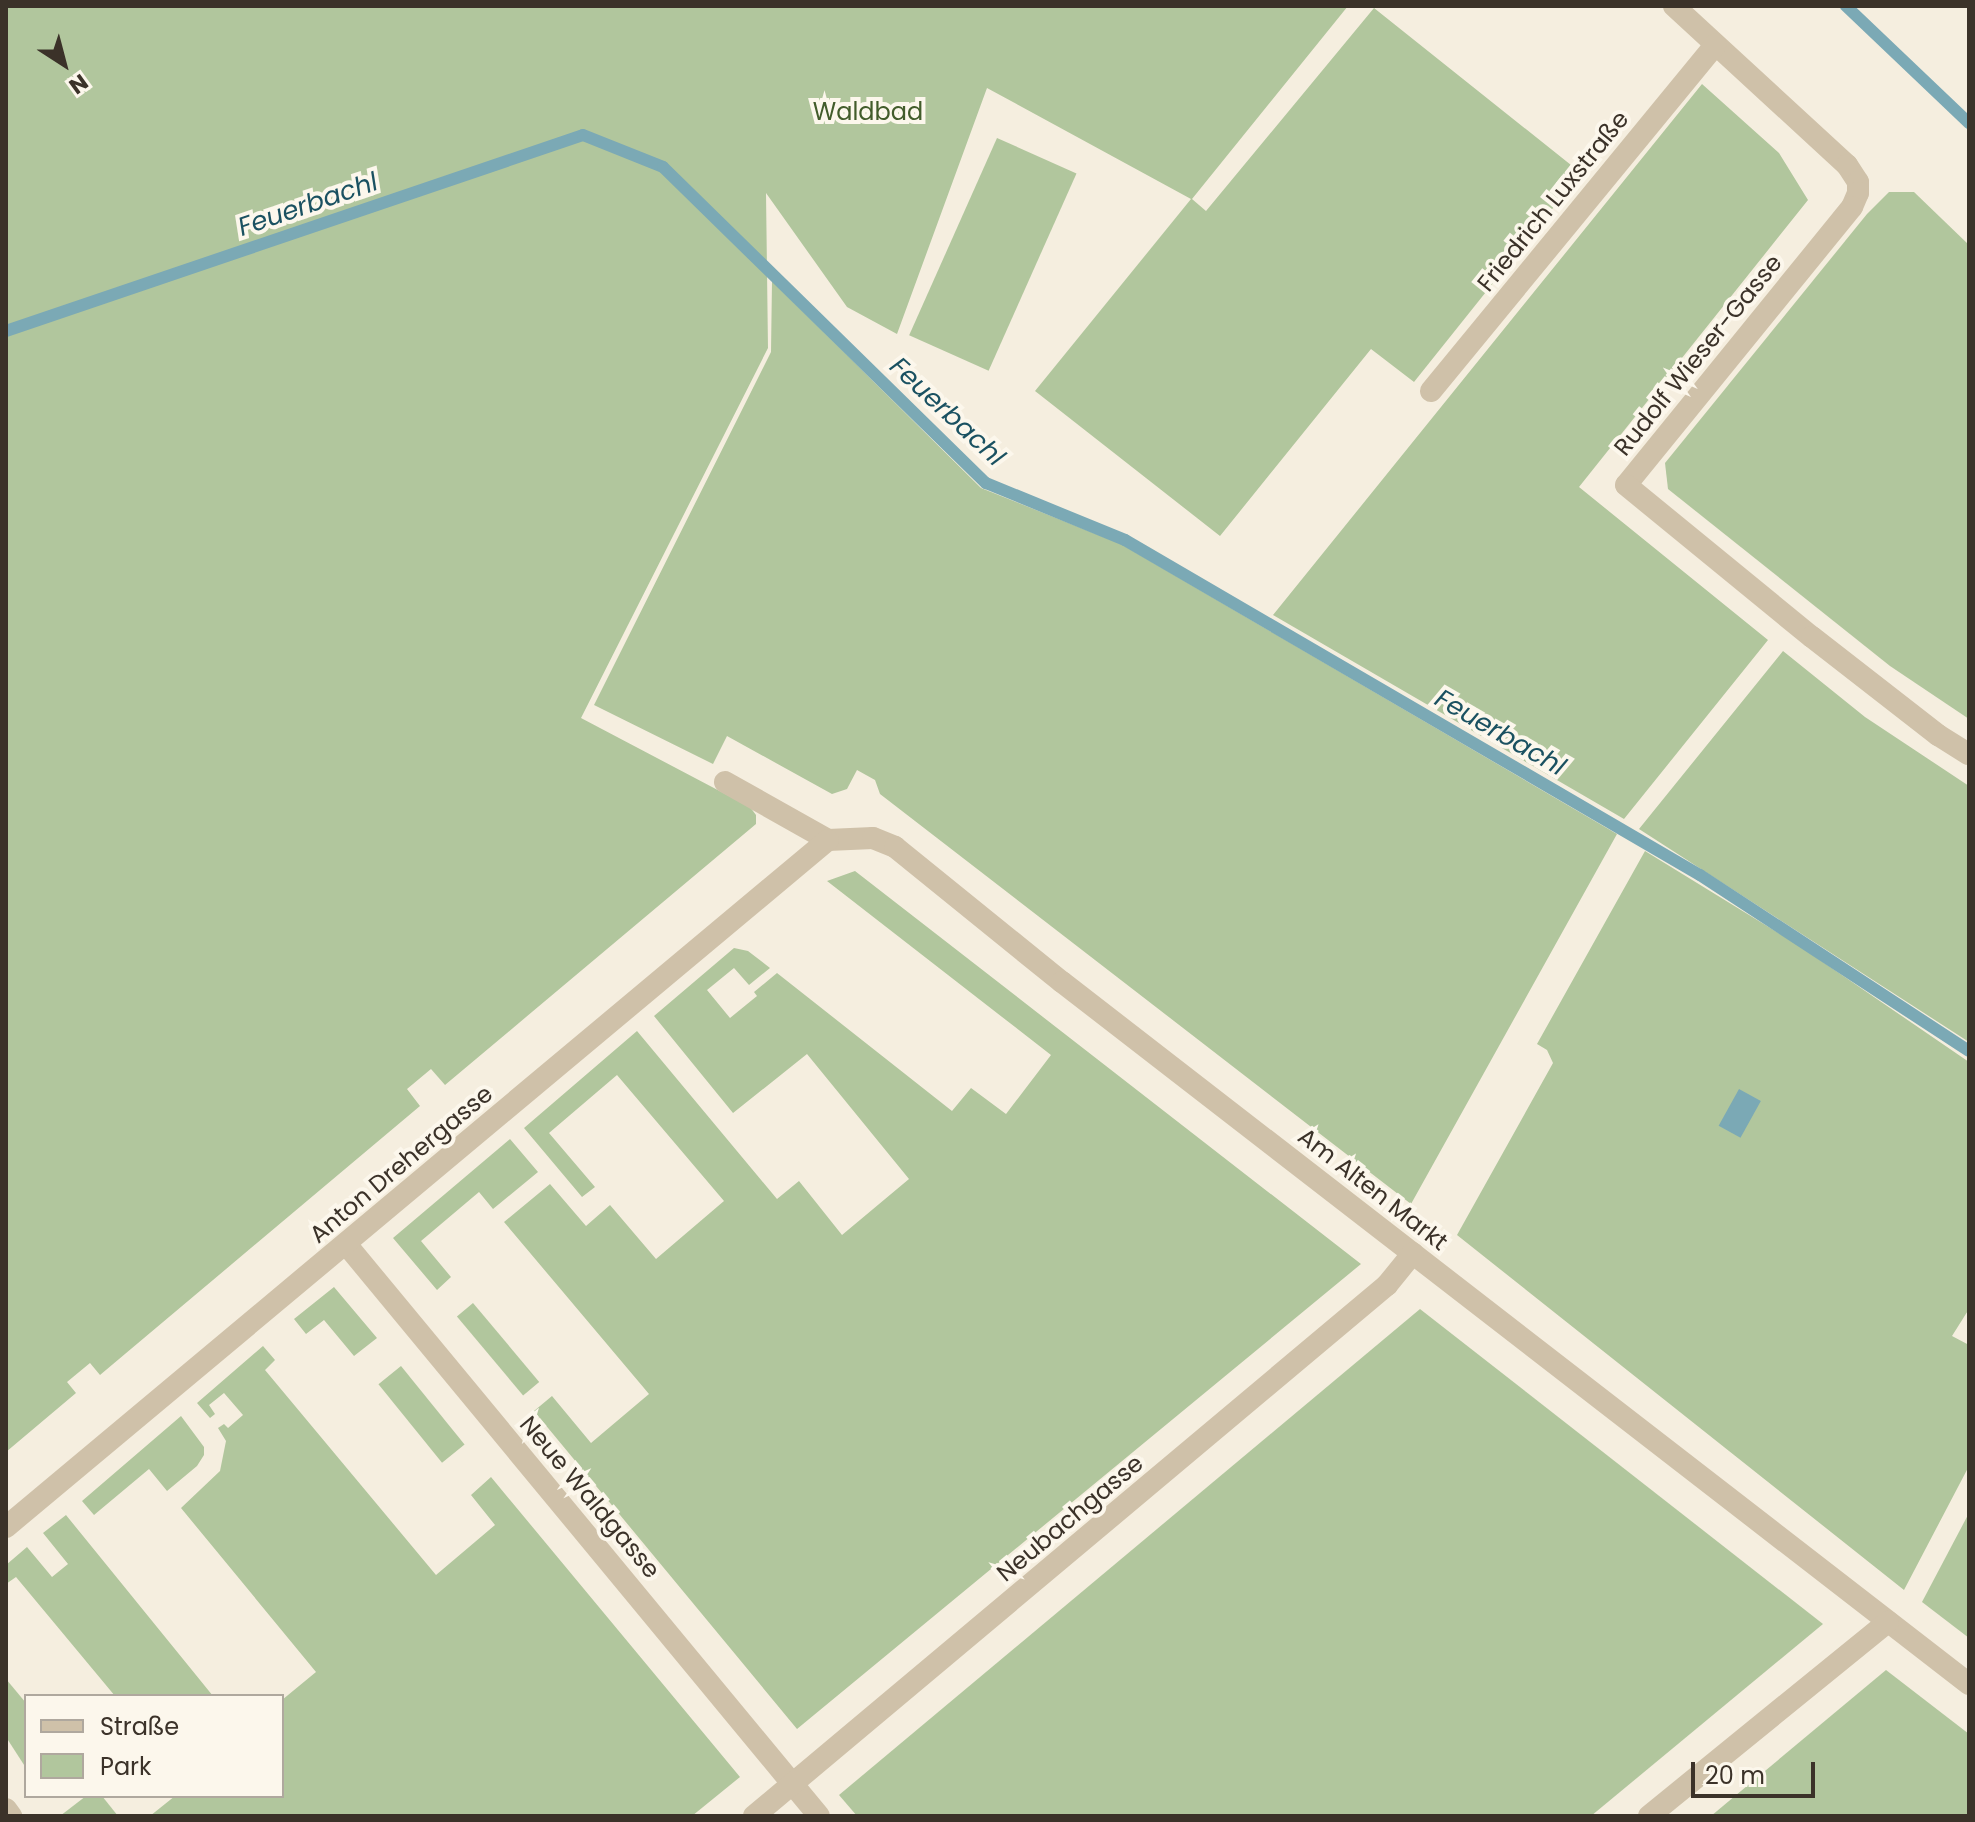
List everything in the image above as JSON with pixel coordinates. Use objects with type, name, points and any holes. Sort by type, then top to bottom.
[{"type":"street","points":[[1674,6],[1715,45]]},
{"type":"street","name":"Rudolf Wieser-Gasse","points":[[1715,45],[1847,165],[1858,182],[1858,193],[1852,207],[1626,485],[1812,637],[1969,754]]},
{"type":"street","name":"Friedrich Luxstraße","points":[[1431,391],[1715,45]]},
{"type":"street","points":[[725,782],[828,840]]},
{"type":"street","name":"Am Alten Markt","points":[[828,840],[873,838],[895,847],[1062,982],[1969,1684]]},
{"type":"street","name":"Anton Drehergasse","points":[[6,1527],[828,840]]},
{"type":"street","name":"Neue Waldgasse","points":[[346,1244],[819,1816]]},
{"type":"street","name":"Neubachgasse","points":[[754,1816],[1387,1285],[1413,1253]]},
{"type":"street","points":[[1649,1816],[1888,1622]]},
{"type":"street","points":[[6,1809],[11,1816]]},
{"type":"green space","name":"Waldbad","points":[[6,6],[1348,6],[1192,199],[1206,211],[1374,8],[1581,173],[1414,382],[1371,349],[1220,536],[1035,391],[1191,199],[987,88],[897,334],[847,307],[766,193],[768,348],[581,718],[750,807],[756,815],[756,824],[445,1085],[431,1069],[407,1089],[420,1106],[100,1375],[90,1363],[67,1382],[76,1393],[6,1452]]},
{"type":"green space","points":[[1702,84],[1779,153],[1808,200],[1579,487],[1768,640],[1624,819],[1273,615]]},
{"type":"green space","points":[[997,138],[1076,173],[989,371],[909,335]]},
{"type":"green space","points":[[1889,192],[1914,192],[1969,245],[1969,719],[1890,666],[1668,489],[1665,463],[1867,214]]},
{"type":"green space","points":[[772,281],[981,488],[1121,544],[1617,834],[1411,1204],[880,794],[875,780],[857,770],[847,789],[832,794],[727,736],[713,764],[594,705],[771,352]]},
{"type":"green space","points":[[1783,651],[1865,717],[1969,786],[1969,1042],[1639,829]]},
{"type":"green space","points":[[1645,851],[1798,945],[1969,1062],[1969,1309],[1952,1336],[1969,1345],[1969,1466],[1904,1590],[1457,1235],[1553,1063],[1547,1050],[1537,1044]]},
{"type":"green space","points":[[855,871],[1361,1264],[797,1729],[534,1411],[552,1396],[591,1443],[649,1394],[504,1222],[550,1184],[586,1226],[610,1205],[656,1259],[724,1201],[617,1075],[549,1133],[595,1187],[582,1197],[524,1128],[637,1031],[777,1199],[799,1181],[842,1235],[909,1179],[807,1054],[733,1113],[654,1016],[734,948],[748,951],[770,968],[749,985],[734,968],[707,990],[730,1018],[757,996],[754,992],[777,973],[952,1111],[971,1088],[1006,1114],[1051,1055],[827,881]]},
{"type":"green space","points":[[510,1139],[538,1172],[493,1209],[479,1192],[421,1241],[451,1277],[437,1290],[393,1238]]},
{"type":"green space","points":[[334,1287],[377,1338],[354,1356],[324,1320],[306,1334],[294,1319]]},
{"type":"green space","points":[[473,1303],[539,1382],[523,1395],[457,1316]]},
{"type":"green space","points":[[1420,1309],[1823,1624],[1591,1816],[857,1816],[839,1795]]},
{"type":"green space","points":[[263,1346],[275,1360],[265,1370],[436,1575],[495,1525],[471,1495],[491,1477],[740,1777],[692,1816],[150,1816],[172,1798],[284,1798],[284,1698],[316,1672],[181,1508],[220,1471],[226,1441],[218,1428],[224,1424],[228,1428],[243,1415],[224,1393],[209,1405],[215,1414],[210,1418],[197,1403]]},
{"type":"green space","points":[[401,1366],[465,1444],[442,1463],[378,1384]]},
{"type":"green space","points":[[181,1416],[204,1447],[204,1455],[197,1466],[167,1491],[149,1469],[94,1515],[82,1501]]},
{"type":"green space","points":[[1969,1513],[1969,1638],[1922,1602]]},
{"type":"green space","points":[[66,1515],[211,1694],[113,1694],[16,1577],[6,1584],[6,1565],[27,1547],[52,1577],[68,1564],[43,1533]]},
{"type":"green space","points":[[1886,1670],[1969,1734],[1969,1816],[1711,1816]]},
{"type":"green space","points":[[6,1679],[24,1701],[24,1765],[6,1737]]},
{"type":"green space","points":[[83,1798],[104,1798],[118,1816],[60,1816]]},
{"type":"water","points":[[1739,1089],[1761,1101],[1741,1138],[1719,1126]]},
{"type":"waterway","points":[[1846,6],[1969,123]]},
{"type":"waterway","name":"Feuerbachl","points":[[6,331],[583,135],[663,167],[986,483],[1125,540],[1700,875],[1969,1051]]}]
